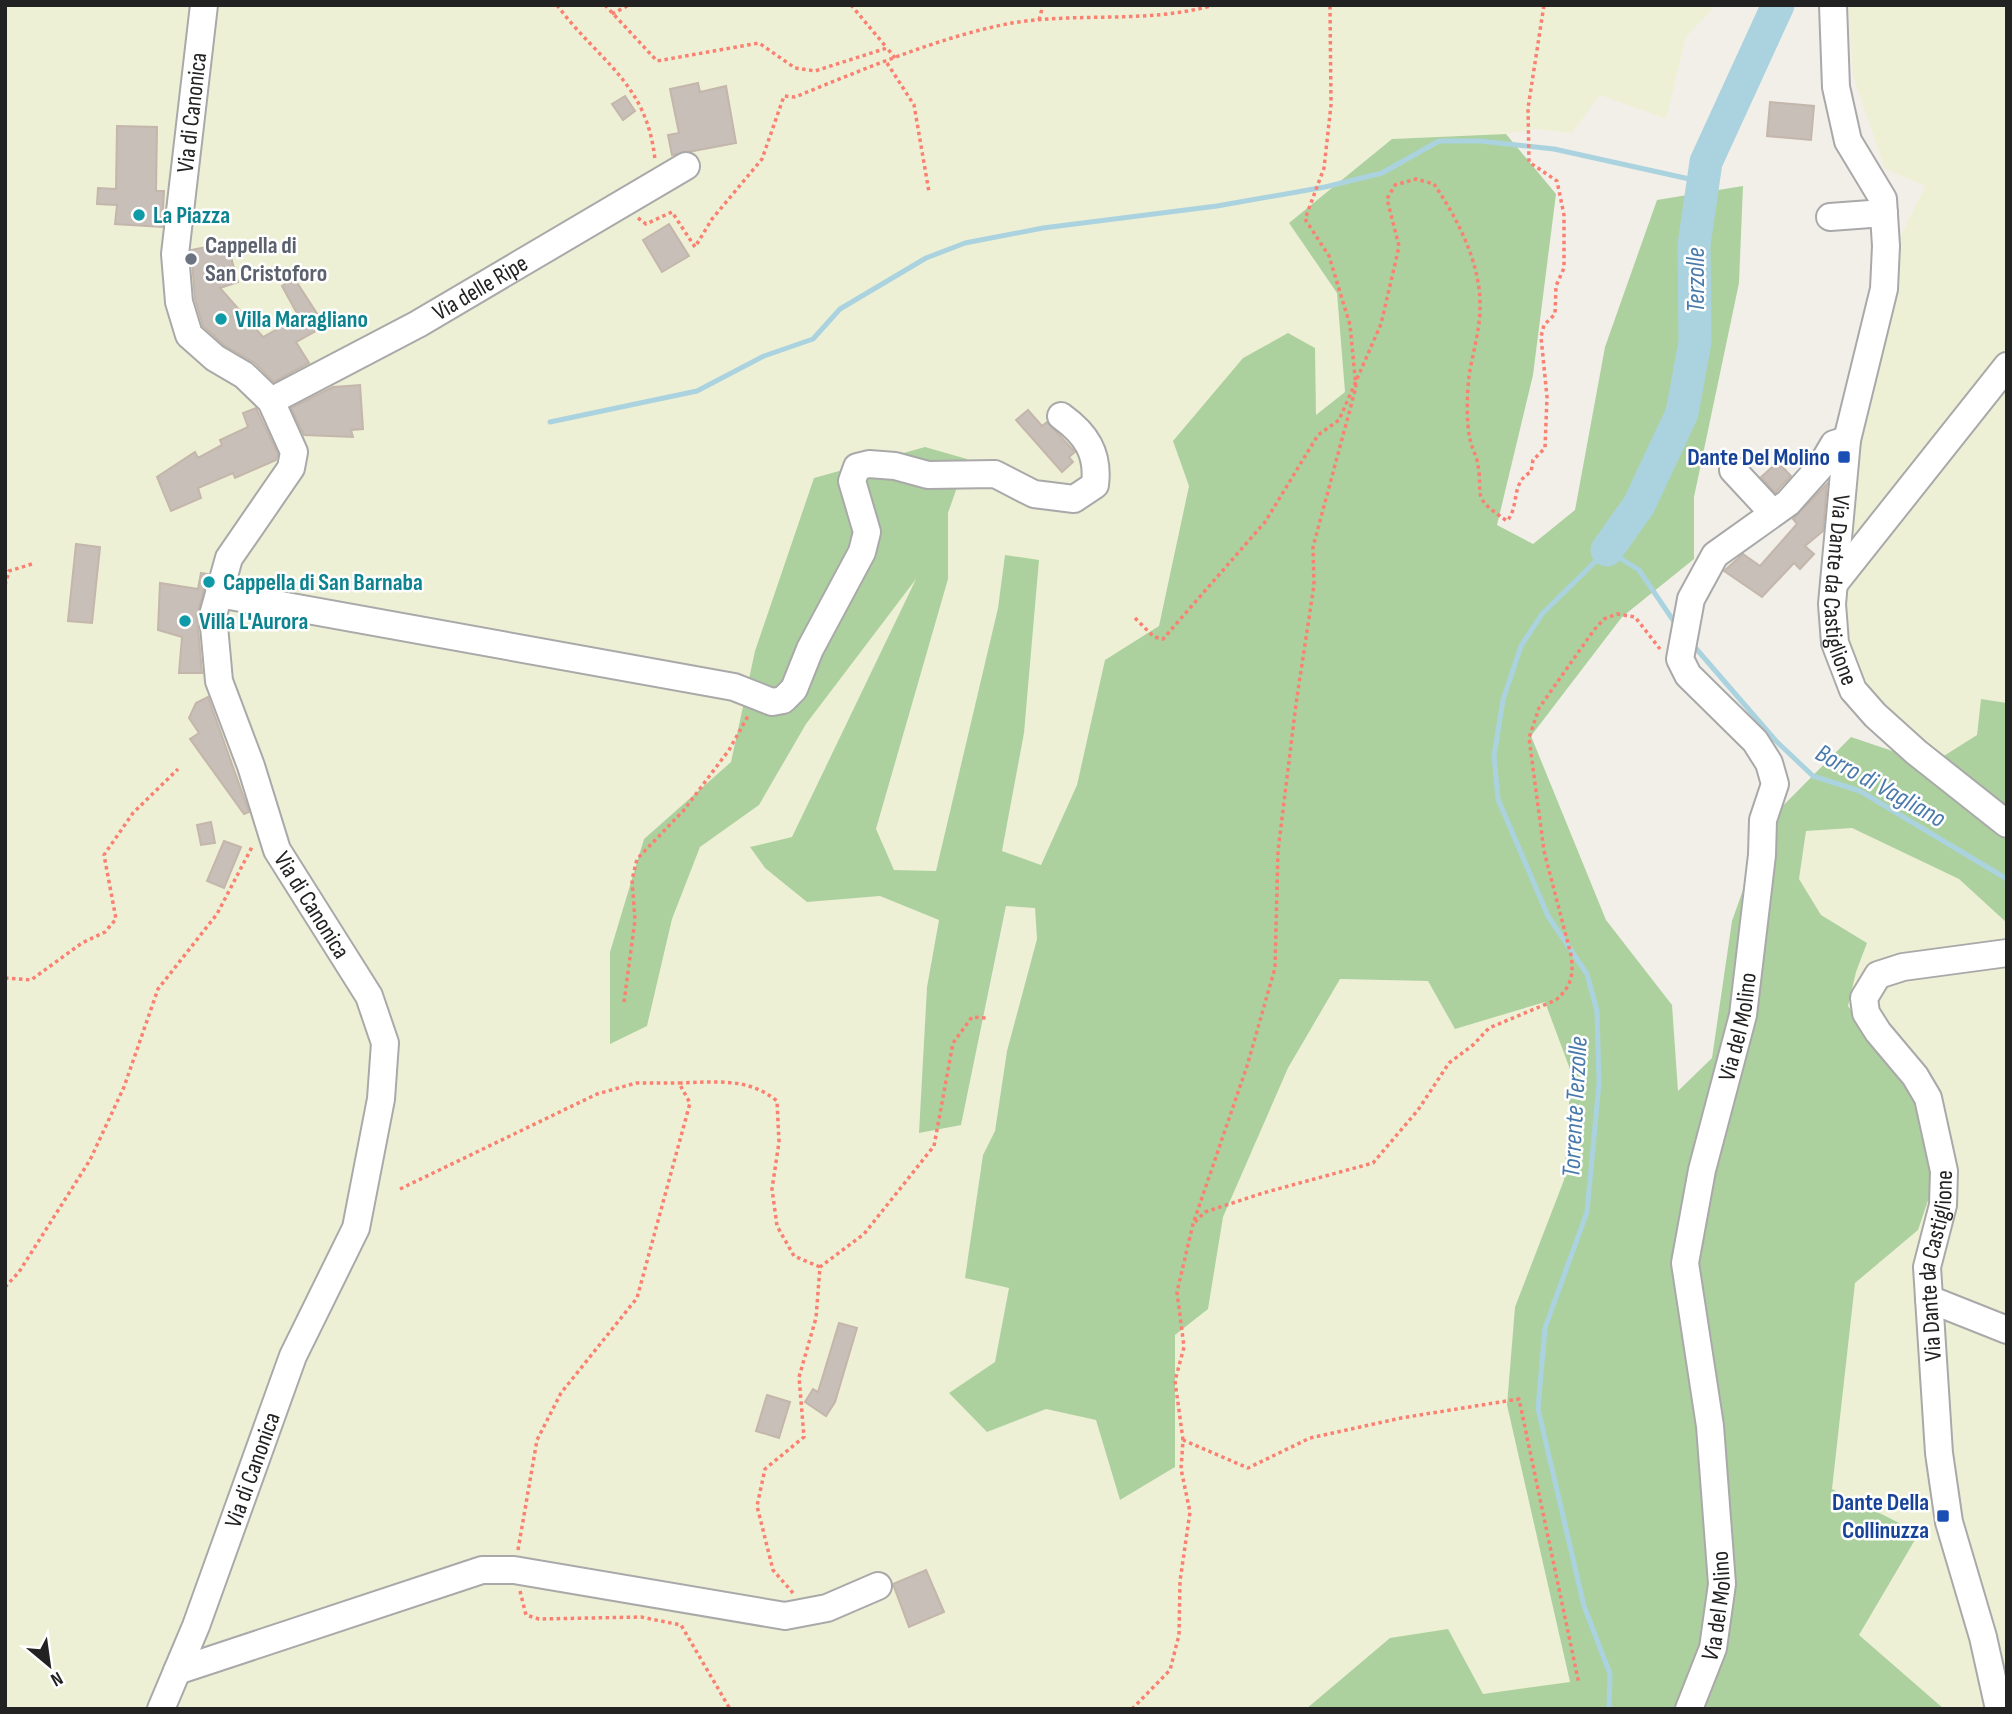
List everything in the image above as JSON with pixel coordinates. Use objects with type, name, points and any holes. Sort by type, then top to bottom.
[{"type":"street","name":"Via di Canonica","points":[[161,1709],[293,1356],[356,1227],[381,1099],[385,1043],[369,996],[276,850],[251,766],[219,681],[213,615],[229,558],[290,468],[294,452],[271,401],[244,375],[215,358],[189,335],[180,302],[175,254],[204,5]]},
{"type":"street","name":"Via Dante da Castiglione","points":[[1833,5],[1836,87],[1848,141],[1882,199],[1884,213],[1884,289],[1847,440],[1834,584],[1835,643],[1853,690],[1916,752],[2007,824]]},
{"type":"street","name":"Via delle Ripe","points":[[271,401],[418,324],[686,166]]},
{"type":"street","points":[[1830,217],[1884,213]]},
{"type":"street","points":[[1834,584],[2007,366]]},
{"type":"street","points":[[219,594],[734,687],[772,702],[783,700],[794,689],[816,638],[862,552],[867,532],[852,481],[857,467],[869,464],[895,466],[928,475],[995,474],[1034,494],[1074,499],[1095,485],[1095,455],[1079,429],[1061,416]]},
{"type":"street","points":[[1680,659],[1691,599],[1715,555],[1788,503],[1821,466],[1834,444],[1847,440]]},
{"type":"street","points":[[1733,470],[1773,513]]},
{"type":"street","name":"Via del Molino","points":[[1680,659],[1688,675],[1755,741],[1769,763],[1774,784],[1763,820],[1762,855],[1742,1014],[1702,1170],[1685,1263],[1710,1426],[1722,1584],[1713,1648],[1689,1709]]},
{"type":"street","name":"Via Dante da Castiglione","points":[[1999,1709],[1983,1637],[1949,1522],[1939,1453],[1927,1267],[1943,1205],[1944,1171],[1938,1133],[1928,1098],[1916,1076],[1878,1032],[1866,1013],[1864,998],[1878,975],[1903,967],[2007,953]]},
{"type":"street","points":[[1929,1299],[2007,1330]]},
{"type":"street","points":[[177,1671],[482,1570],[514,1570],[785,1616],[827,1608],[878,1586]]},
{"type":"path","points":[[557,5],[578,32],[626,82],[644,109],[654,148],[657,183]]},
{"type":"path","points":[[605,5],[657,61],[759,43],[796,68],[815,71],[887,48]]},
{"type":"path","points":[[612,15],[628,5]]},
{"type":"path","points":[[851,5],[896,59]]},
{"type":"path","points":[[1038,21],[1043,5]]},
{"type":"path","points":[[621,204],[646,224],[672,212],[695,247],[712,219],[762,159],[784,96],[795,97],[887,62],[1011,24],[1133,18],[1190,12],[1214,5]]},
{"type":"path","points":[[1132,1709],[1170,1670],[1180,1635],[1180,1581],[1190,1511],[1181,1469],[1183,1440],[1175,1381],[1184,1347],[1177,1292],[1193,1224],[1247,1066],[1275,968],[1278,851],[1314,585],[1313,547],[1356,387],[1350,325],[1329,256],[1305,219],[1324,168],[1331,105],[1330,5]]},
{"type":"path","points":[[1135,618],[1154,636],[1163,639],[1265,522],[1318,435],[1339,419],[1381,324],[1399,246],[1387,199],[1395,185],[1416,179],[1434,184],[1448,205],[1477,272],[1480,302],[1478,339],[1469,378],[1469,439],[1477,460],[1478,493],[1482,504],[1507,521],[1513,514],[1514,495],[1522,477],[1531,472],[1533,460],[1545,448],[1547,397],[1541,337],[1544,325],[1555,314],[1556,286],[1564,268],[1564,215],[1558,181],[1529,162],[1527,141],[1531,77],[1544,5]]},
{"type":"path","points":[[887,62],[914,105],[929,192]]},
{"type":"path","points":[[5,585],[9,571],[32,564]]},
{"type":"path","points":[[1193,1224],[1205,1213],[1286,1185],[1310,1182],[1345,1168],[1373,1163],[1418,1110],[1449,1063],[1473,1045],[1489,1028],[1527,1009],[1556,1000],[1565,992],[1570,984],[1572,964],[1539,823],[1529,738],[1534,721],[1557,681],[1604,619],[1617,614],[1635,617],[1667,657],[1674,661],[1680,659]]},
{"type":"path","points":[[624,1002],[635,920],[632,880],[637,859],[684,810],[729,750],[748,719],[750,695]]},
{"type":"path","points":[[5,978],[31,980],[82,943],[105,932],[116,919],[104,855],[133,813],[178,769]]},
{"type":"path","points":[[5,1287],[19,1272],[90,1160],[124,1087],[158,989],[217,914],[255,842]]},
{"type":"path","points":[[809,1612],[773,1570],[757,1506],[765,1469],[804,1437],[799,1377],[816,1318],[820,1267],[864,1234],[934,1146],[953,1043],[972,1017],[987,1018]]},
{"type":"path","points":[[400,1189],[597,1094],[636,1083],[732,1082],[762,1088],[777,1101],[779,1142],[772,1189],[777,1226],[794,1256],[820,1267]]},
{"type":"path","points":[[679,1083],[690,1103],[637,1298],[561,1393],[537,1440],[514,1570],[524,1610],[530,1617],[641,1617],[681,1625],[730,1709]]},
{"type":"path","points":[[1183,1440],[1248,1468],[1310,1438],[1401,1418],[1519,1399],[1579,1684]]},
{"type":"green space","points":[[5,5],[1716,5],[1686,37],[1666,119],[1600,95],[1572,133],[1535,129],[1506,134],[1392,139],[1289,223],[1337,293],[1345,392],[1316,416],[1315,348],[1189,486],[1159,626],[1105,661],[1077,785],[1041,865],[1002,852],[1024,733],[1005,555],[998,608],[936,872],[894,870],[876,830],[948,579],[948,513],[967,460],[815,478],[755,651],[731,762],[644,839],[610,952],[611,1043],[672,919],[700,847],[759,805],[806,724],[918,575],[792,837],[750,848],[807,901],[880,896],[939,920],[927,987],[919,1132],[961,1125],[1007,905],[1035,907],[1037,939],[1007,1051],[995,1131],[983,1155],[966,1278],[1009,1288],[995,1362],[987,1432],[1046,1409],[1096,1420],[1120,1500],[1175,1467],[1175,1335],[1208,1309],[1222,1218],[1288,1068],[1340,979],[1428,981],[1455,1029],[1545,1002],[1571,1072],[1564,1180],[1515,1307],[1507,1405],[1570,1683],[1483,1694],[1390,1638],[1306,1709],[5,1709]]},
{"type":"green space","points":[[1848,5],[2007,5],[2007,703],[1982,699],[1977,735],[1931,764],[1842,666],[1847,440],[1897,244],[1925,186],[1885,169],[1853,76]]},
{"type":"green space","points":[[1506,134],[1556,194],[1533,375],[1497,525],[1533,544],[1575,510],[1605,347],[1657,200],[1743,186],[1739,283],[1694,497],[1694,559],[1622,617],[1531,736],[1606,920],[1672,1005],[1678,1091],[1712,1058],[1732,921],[1767,822],[1851,737],[1931,764],[1977,735],[1981,699],[2007,703],[2007,923],[1959,879],[1852,828],[1806,831],[1799,879],[1821,915],[1867,943],[1856,972],[1848,1006],[1920,1102],[1935,1180],[1918,1230],[1855,1283],[1832,1489],[1919,1533],[1859,1635],[1944,1709],[1306,1709],[1390,1638],[1448,1629],[1483,1694],[1570,1682],[1507,1405],[1515,1307],[1564,1180],[1571,1072],[1545,1002],[1455,1029],[1428,981],[1340,979],[1288,1068],[1223,1217],[1208,1309],[1175,1335],[1175,1467],[1120,1500],[1096,1420],[1046,1409],[987,1432],[949,1393],[995,1362],[1009,1288],[965,1278],[983,1155],[995,1131],[1007,1051],[1037,939],[1035,908],[1006,906],[961,1125],[919,1133],[927,987],[939,920],[880,896],[807,902],[765,868],[750,847],[792,837],[916,579],[806,724],[759,805],[700,847],[672,919],[647,1026],[610,1044],[610,952],[644,839],[731,762],[755,651],[814,478],[925,447],[967,459],[948,513],[948,579],[876,829],[894,870],[936,871],[998,608],[1005,555],[1039,560],[1024,733],[1002,851],[1041,865],[1077,785],[1105,660],[1159,626],[1189,486],[1173,441],[1243,358],[1288,333],[1315,348],[1316,415],[1345,392],[1337,293],[1289,223],[1392,139]]},
{"type":"green space","points":[[1852,828],[1959,879],[2007,923],[2007,1709],[1944,1709],[1859,1635],[1919,1533],[1832,1489],[1855,1283],[1918,1230],[1920,1102],[1847,1006],[1867,943],[1821,915],[1799,880],[1806,831]]},
{"type":"building","points":[[698,83],[700,92],[726,86],[736,143],[672,155],[668,135],[679,133],[670,89]]},
{"type":"building","points":[[625,96],[635,111],[623,120],[612,104]]},
{"type":"building","points":[[1770,102],[1814,106],[1811,140],[1767,136]]},
{"type":"building","points":[[117,126],[157,127],[156,191],[164,191],[162,227],[115,224],[117,205],[97,204],[98,188],[116,189]]},
{"type":"building","points":[[669,224],[689,256],[662,272],[643,240]]},
{"type":"building","name":"Villa Maragliano","points":[[227,243],[238,282],[220,288],[263,337],[299,317],[282,286],[294,278],[325,326],[296,342],[309,363],[274,382],[255,363],[224,345],[203,326],[195,299],[191,250]]},
{"type":"building","points":[[360,385],[363,429],[351,430],[353,437],[304,435],[291,408],[333,387]]},
{"type":"building","points":[[256,408],[278,454],[276,460],[235,478],[233,473],[198,488],[201,498],[171,511],[157,477],[195,452],[198,458],[222,445],[220,440],[248,427],[243,413]]},
{"type":"building","points":[[1028,410],[1042,426],[1047,422],[1075,452],[1069,457],[1073,462],[1062,472],[1016,420]]},
{"type":"building","points":[[1778,462],[1791,476],[1775,493],[1761,477]]},
{"type":"building","points":[[1827,484],[1823,531],[1805,546],[1814,554],[1800,569],[1794,563],[1762,597],[1724,571],[1743,554],[1760,566],[1797,524],[1793,519]]},
{"type":"building","points":[[76,544],[100,547],[92,623],[68,621]]},
{"type":"building","name":"Villa L'Aurora","points":[[201,573],[208,574],[197,616],[202,673],[179,673],[182,637],[158,630],[160,583],[198,589]]},
{"type":"building","points":[[208,697],[249,812],[244,814],[190,739],[199,733],[189,718],[196,703]]},
{"type":"building","points":[[211,822],[215,843],[201,845],[197,825]]},
{"type":"building","points":[[224,841],[241,847],[224,888],[207,881]]},
{"type":"building","points":[[839,1323],[857,1328],[835,1402],[826,1416],[805,1402],[813,1389],[818,1392]]},
{"type":"building","points":[[767,1395],[790,1402],[779,1438],[756,1431]]},
{"type":"building","points":[[926,1570],[944,1612],[909,1627],[893,1584]]},
{"type":"waterway","name":"Terzolle","points":[[1607,550],[1639,505],[1682,413],[1695,342],[1694,245],[1706,162],[1778,5]]},
{"type":"waterway","points":[[550,422],[697,391],[764,356],[813,339],[840,309],[926,258],[965,243],[1043,228],[1217,206],[1325,187],[1382,173],[1439,141],[1480,141],[1554,149],[1703,182]]},
{"type":"waterway","name":"Torrente Terzolle","points":[[1609,1709],[1610,1674],[1584,1606],[1538,1409],[1545,1328],[1587,1212],[1599,1083],[1597,1011],[1587,974],[1548,916],[1498,799],[1494,756],[1503,700],[1521,646],[1542,614],[1607,550],[1639,570],[1677,626]]},
{"type":"waterway","name":"Borro di Vagliano","points":[[1693,645],[1776,741],[1813,776],[1860,791],[2007,879]]},
{"type":"place","name":"La Piazza","points":[[139,215]]},
{"type":"place","name":"Cappella di San Cristoforo","points":[[191,259]]},
{"type":"place","name":"Villa Maragliano","points":[[221,319]]},
{"type":"place","name":"Dante Del Molino","points":[[1844,457]]},
{"type":"place","name":"Cappella di San Barnaba","points":[[209,582]]},
{"type":"place","name":"Villa L'Aurora","points":[[185,621]]},
{"type":"place","name":"Dante Della Collinuzza","points":[[1943,1516]]}]
